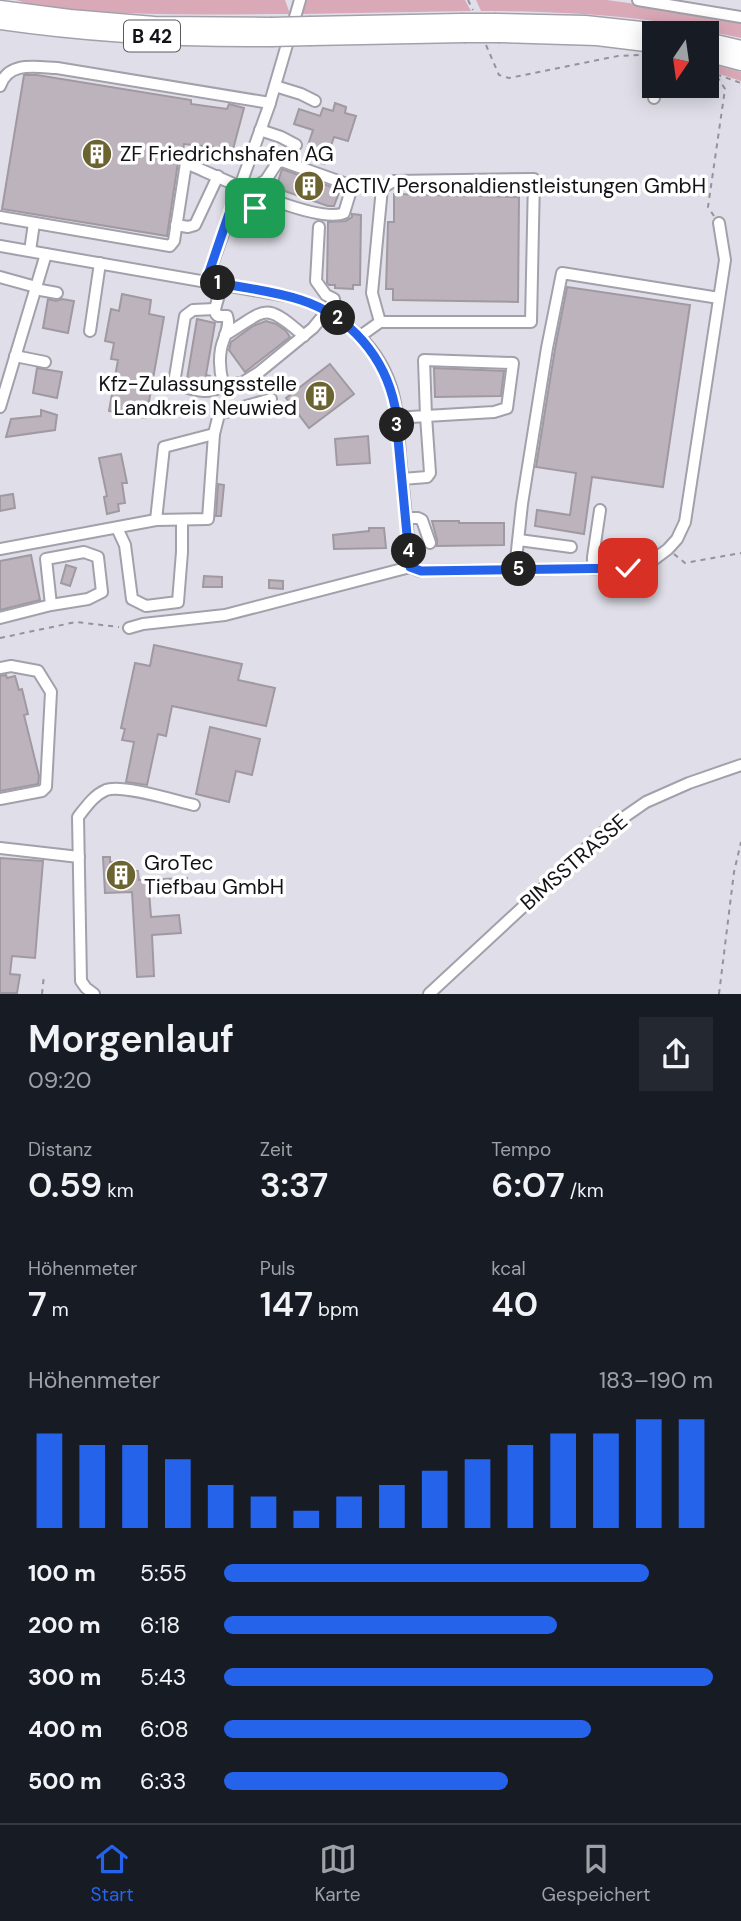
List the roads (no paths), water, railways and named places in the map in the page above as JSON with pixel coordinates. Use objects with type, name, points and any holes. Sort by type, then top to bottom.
[{"type":"highway","points":[[3,0],[36,20]]},
{"type":"highway","name":"B 42","points":[[0,9],[36,20],[142,36],[209,38],[271,32],[585,24],[642,30]]},
{"type":"highway","points":[[0,32],[36,20]]},
{"type":"highway","name":"B 42","points":[[0,21],[36,20]]},
{"type":"highway","name":"B 42","points":[[498,28],[597,37],[642,48]]},
{"type":"highway","points":[[719,44],[741,49]]},
{"type":"highway","points":[[719,56],[741,62]]},
{"type":"street","points":[[638,0],[718,8],[741,17]]},
{"type":"street","points":[[206,281],[270,103],[298,3]]},
{"type":"street","points":[[0,86],[3,77],[13,69],[33,66],[270,103]]},
{"type":"street","points":[[275,86],[315,100]]},
{"type":"street","points":[[260,130],[296,145]]},
{"type":"street","points":[[237,191],[251,190],[307,211],[336,216],[346,211],[351,190],[344,183],[282,161],[277,163],[266,180],[251,190]]},
{"type":"street","points":[[0,217],[170,246],[186,163],[218,176],[253,204],[254,216]]},
{"type":"street","points":[[176,225],[195,225],[218,176]]},
{"type":"street","points":[[359,337],[380,322],[531,323],[534,179],[394,181],[382,188],[372,293],[380,322]]},
{"type":"street","points":[[30,251],[34,223]]},
{"type":"street","points":[[130,628],[143,624],[225,615],[410,567],[421,571],[628,568],[652,561],[668,550],[685,522],[725,260],[719,223]]},
{"type":"street","points":[[223,382],[237,384],[250,378],[304,336],[327,311],[334,299],[326,295],[316,281],[319,227]]},
{"type":"street","points":[[0,246],[296,298],[339,319],[359,337],[376,358],[390,384],[396,418],[410,567]]},
{"type":"street","points":[[0,407],[46,254]]},
{"type":"street","points":[[90,331],[100,263]]},
{"type":"street","points":[[515,569],[522,504],[562,274],[719,298]]},
{"type":"street","points":[[0,277],[57,293]]},
{"type":"street","points":[[215,309],[193,310],[185,316],[175,377],[181,386],[214,391],[223,382],[221,355],[229,318],[216,315],[215,309],[222,284]]},
{"type":"street","points":[[225,335],[264,312],[282,317],[304,336]]},
{"type":"street","points":[[15,356],[45,362]]},
{"type":"street","points":[[396,418],[426,416],[494,412],[507,408],[513,363],[424,360],[426,416],[430,473],[427,477],[402,479]]},
{"type":"street","points":[[0,549],[156,520],[208,519],[214,434],[219,414],[271,399]]},
{"type":"street","points":[[156,520],[164,447],[214,434]]},
{"type":"street","points":[[593,569],[600,510]]},
{"type":"street","points":[[406,518],[418,517],[422,520],[430,543]]},
{"type":"street","points":[[117,528],[125,545],[132,599],[145,606],[178,602],[182,520]]},
{"type":"street","points":[[519,540],[571,547]]},
{"type":"street","points":[[0,618],[88,598],[102,592],[98,557],[84,552],[46,558],[51,605]]},
{"type":"street","points":[[0,668],[10,666],[38,671],[51,692],[46,787],[42,791],[0,799]]},
{"type":"street","name":"BIMSSTRASSE","points":[[429,993],[607,829],[646,802],[741,765]]},
{"type":"street","points":[[86,992],[81,981],[78,817],[92,799],[107,790],[121,789],[194,805]]},
{"type":"street","points":[[0,848],[79,857]]},
{"type":"place","name":"ZF Friedrichshafen AG","points":[[97,154]]},
{"type":"place","name":"ACTIV Personaldienstleistungen GmbH","points":[[309,186]]},
{"type":"place","name":"Kfz-Zulassungsstelle Landkreis Neuwied","points":[[320,396]]},
{"type":"place","name":"GroTec Tiefbau GmbH","points":[[121,875]]}]
